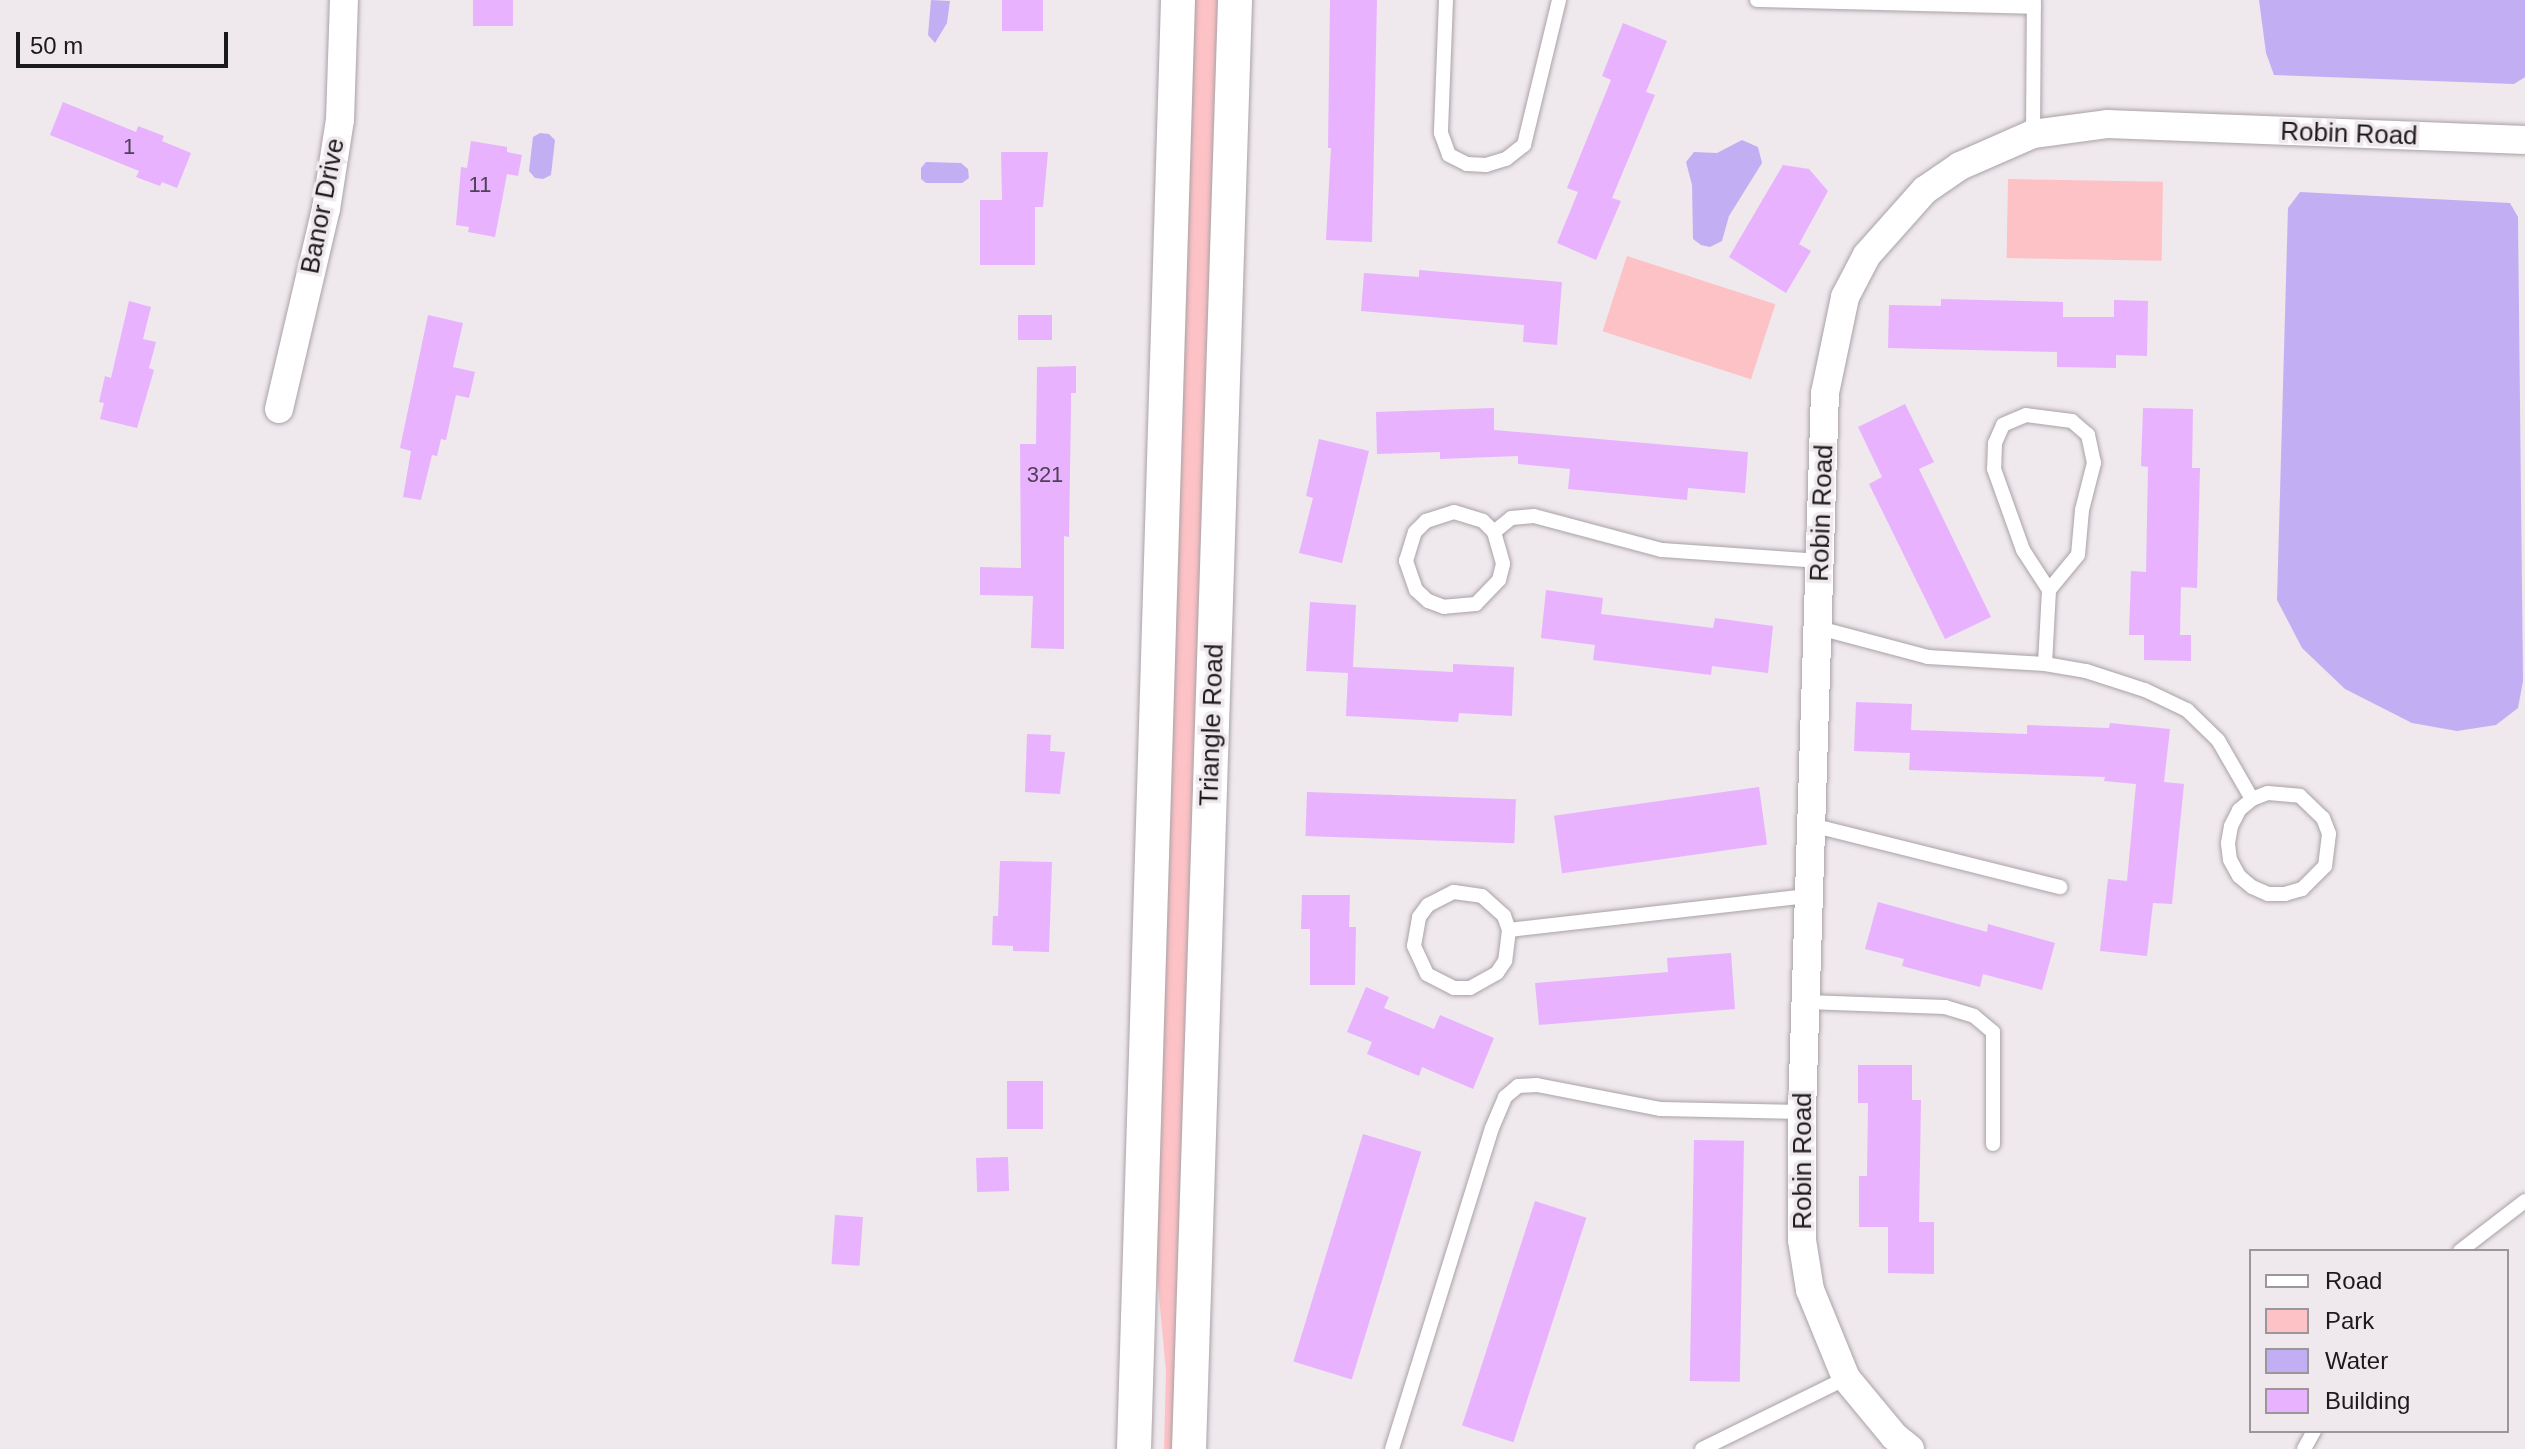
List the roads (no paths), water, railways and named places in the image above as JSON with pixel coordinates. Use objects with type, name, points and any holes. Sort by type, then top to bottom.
[{"type":"street","name":"Banor Drive","points":[[279,409],[326,209],[340,120],[344,0]]},
{"type":"street","points":[[1134,1449],[1178,0]]},
{"type":"street","name":"Triangle Road","points":[[1189,1449],[1235,0]]},
{"type":"street","name":"Robin Road","points":[[1895,1445],[1846,1378],[1810,1290],[1802,1240],[1802,1112],[1825,393],[1845,297],[1867,255],[1925,190],[1960,166],[2033,134],[2108,124],[2525,140]]},
{"type":"lane","points":[[1446,0],[1441,133],[1449,155],[1467,164],[1486,165],[1506,159],[1524,145],[1559,0]]},
{"type":"lane","points":[[1757,0],[2034,4],[2033,134]]},
{"type":"lane","points":[[2045,664],[2049,590],[2023,550],[1994,469],[1995,443],[2003,425],[2026,415],[2072,421],[2088,435],[2094,463],[2082,510],[2078,555],[2049,590]]},
{"type":"lane","points":[[1454,512],[1470,514],[1494,532],[1503,564],[1494,587],[1476,604],[1461,608],[1444,607],[1428,601],[1416,590],[1406,561],[1415,532],[1426,521],[1454,512]]},
{"type":"lane","points":[[1494,532],[1511,518],[1534,516],[1662,550],[1821,561]]},
{"type":"lane","points":[[1819,628],[1928,657],[2045,664],[2086,671],[2145,690],[2187,710],[2218,740],[2252,799]]},
{"type":"lane","points":[[2268,793],[2292,794],[2314,806],[2323,818],[2329,834],[2325,866],[2302,889],[2285,894],[2268,894],[2252,887],[2239,876],[2230,860],[2228,843],[2231,826],[2239,810],[2252,799],[2268,793]]},
{"type":"lane","points":[[1811,825],[2060,887]]},
{"type":"lane","points":[[1454,892],[1482,896],[1504,916],[1509,930],[1505,961],[1497,973],[1470,988],[1454,988],[1427,974],[1414,946],[1419,917],[1428,905],[1454,892]]},
{"type":"lane","points":[[1509,930],[1809,896]]},
{"type":"lane","points":[[1806,1002],[1945,1007],[1974,1016],[1993,1032],[1993,1144]]},
{"type":"lane","points":[[1392,1449],[1492,1128],[1505,1097],[1518,1086],[1537,1085],[1660,1109],[1802,1112]]},
{"type":"lane","points":[[2463,1249],[2525,1201]]},
{"type":"lane","points":[[1702,1449],[1846,1378]]},
{"type":"water","points":[[931,0],[950,1],[947,23],[935,43],[928,35]]},
{"type":"water","points":[[2259,0],[2525,0],[2525,77],[2514,84],[2274,75],[2266,53]]},
{"type":"water","points":[[540,133],[549,134],[555,140],[551,175],[543,179],[535,178],[529,171],[533,137]]},
{"type":"water","points":[[1742,140],[1758,147],[1762,163],[1729,216],[1722,241],[1710,247],[1701,245],[1693,239],[1692,185],[1686,162],[1694,152],[1717,153]]},
{"type":"water","points":[[926,162],[961,163],[968,169],[969,178],[962,183],[926,183],[921,179],[921,168]]},
{"type":"water","points":[[2300,192],[2510,203],[2518,217],[2523,681],[2518,708],[2496,725],[2457,731],[2412,723],[2345,689],[2302,648],[2277,600],[2288,208]]}]
